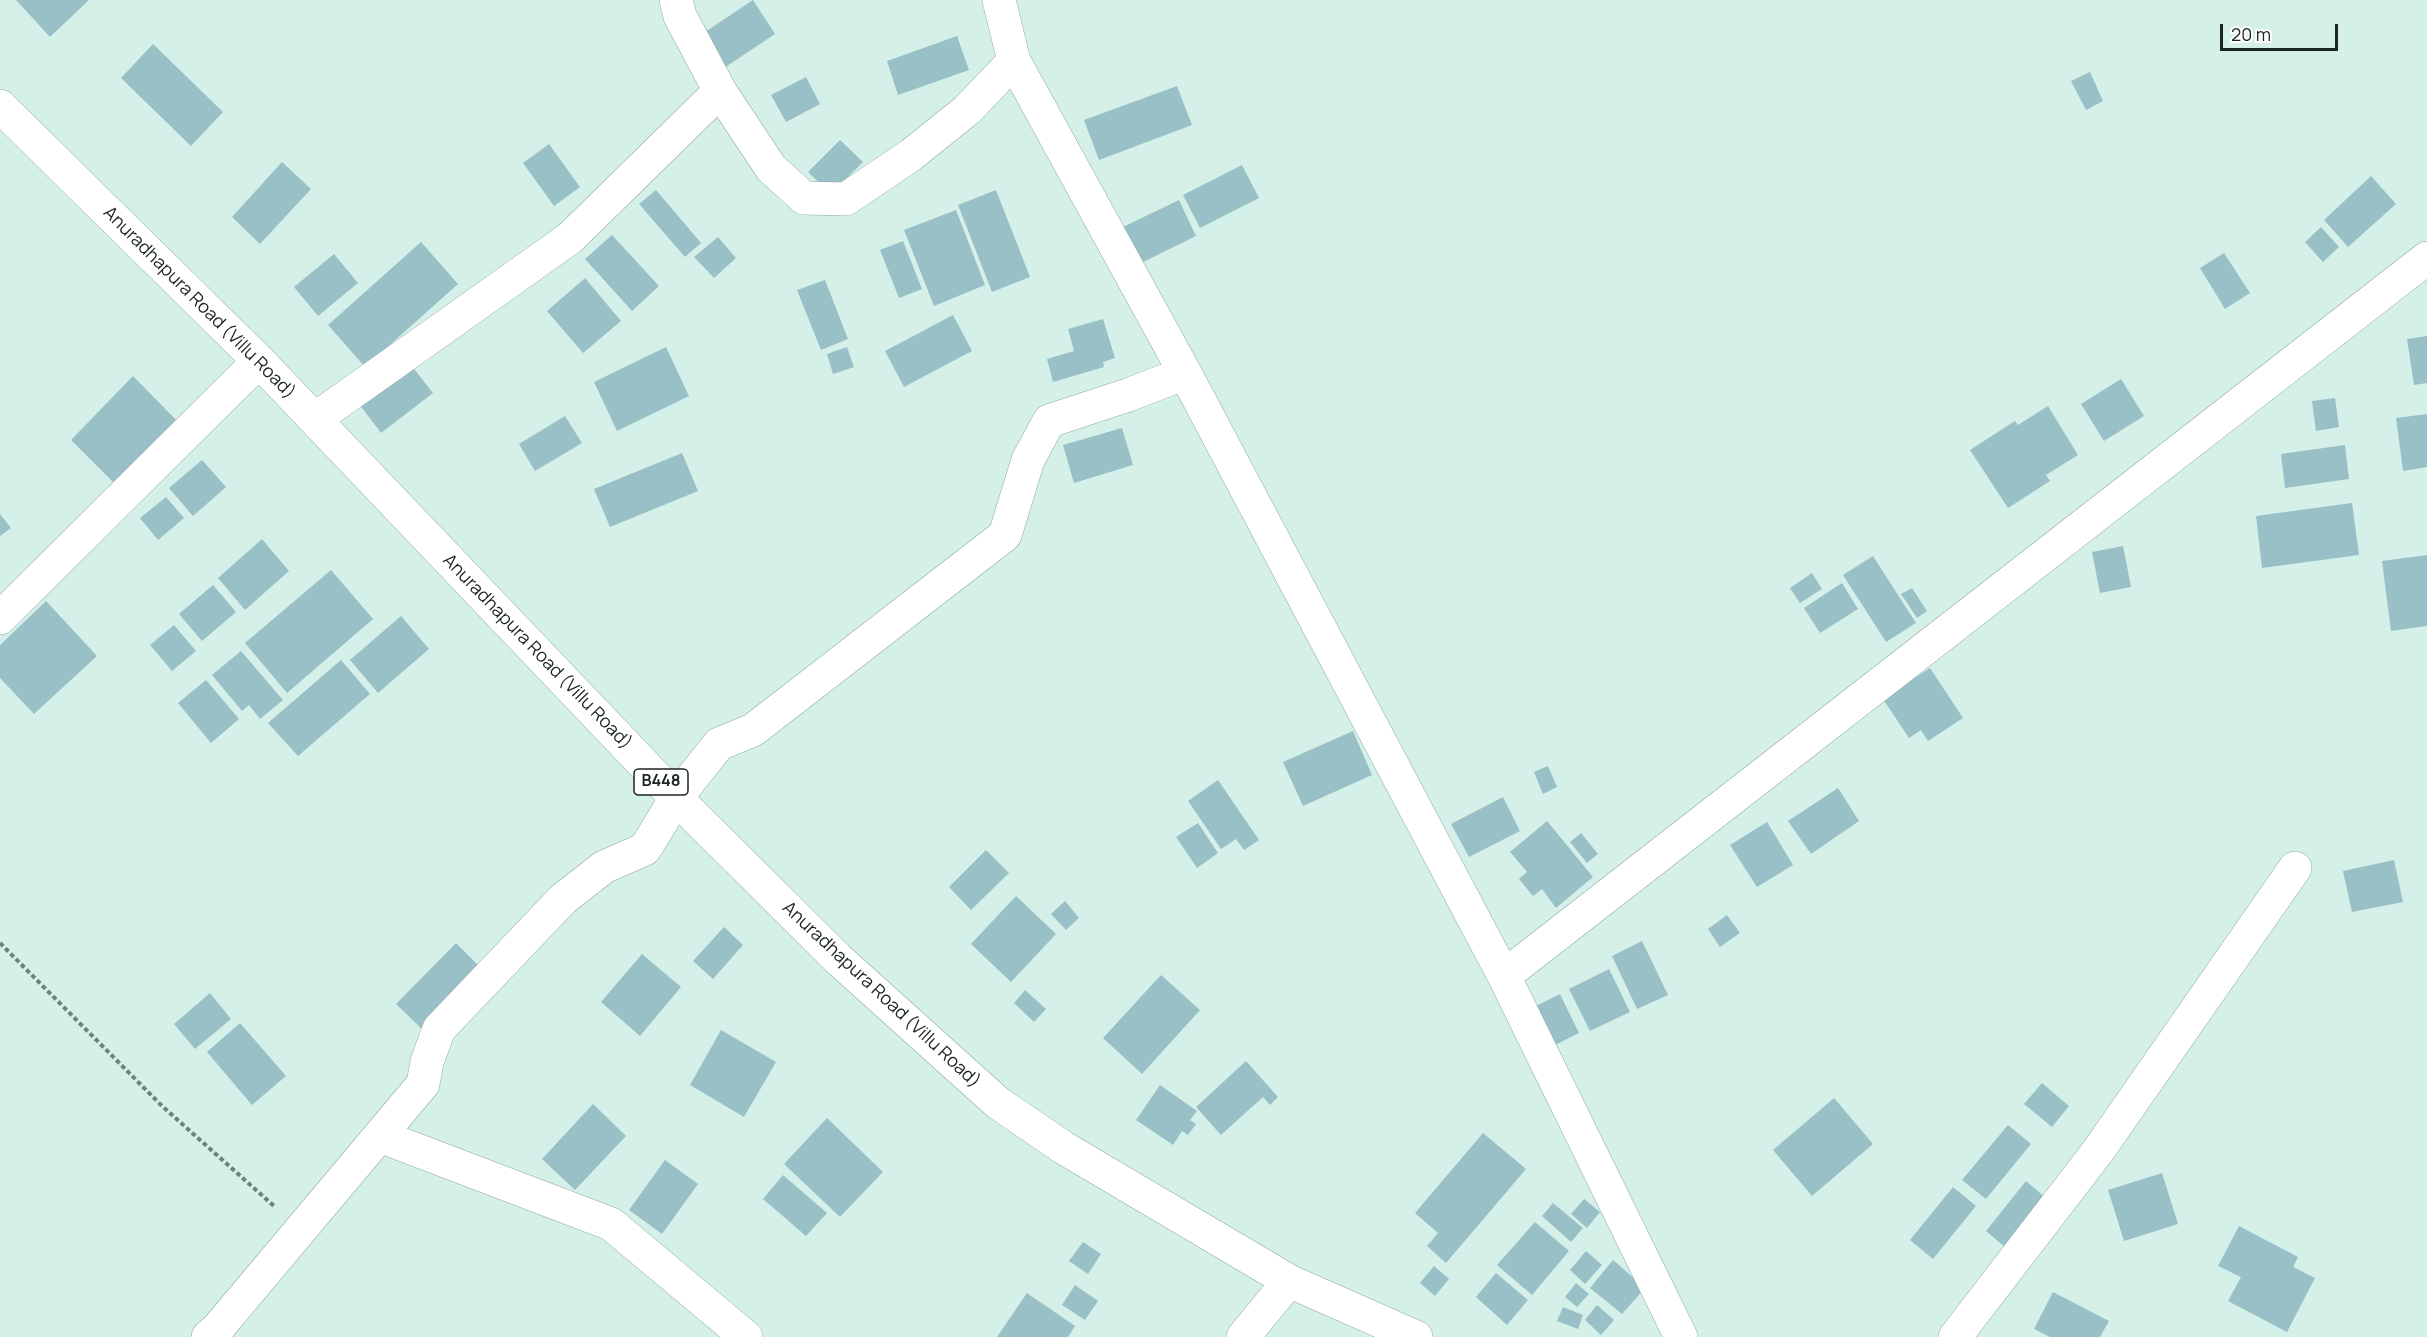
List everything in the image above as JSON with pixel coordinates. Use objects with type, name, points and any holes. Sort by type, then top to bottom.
[{"type":"street","points":[[676,0],[680,16],[720,91],[771,168],[804,198],[846,200],[911,155],[967,110],[1014,61]]},
{"type":"street","points":[[999,0],[1014,61],[1185,373],[1504,976],[1681,1337]]},
{"type":"street","points":[[315,419],[570,238],[720,91]]},
{"type":"street","name":"Anuradhapura Road (Villu Road)","points":[[0,106],[259,361],[676,798],[837,958],[998,1103],[1064,1148],[1289,1281],[1416,1337]]},
{"type":"street","points":[[1504,976],[2427,258]]},
{"type":"street","points":[[0,618],[259,361]]},
{"type":"street","points":[[208,1337],[301,1231],[423,1084],[427,1062],[439,1029],[563,899],[604,867],[645,849],[676,798],[719,744],[753,730],[1005,535],[1028,460],[1049,421],[1185,373]]},
{"type":"street","points":[[1955,1337],[2098,1151],[2295,868]]},
{"type":"street","points":[[380,1136],[611,1224],[746,1337]]},
{"type":"street","points":[[1243,1337],[1289,1281]]},
{"type":"path","points":[[0,944],[162,1106],[301,1231]]},
{"type":"building","points":[[16,0],[89,0],[50,37]]},
{"type":"building","points":[[753,0],[775,34],[721,70],[699,36]]},
{"type":"building","points":[[957,36],[969,70],[898,95],[887,61]]},
{"type":"building","points":[[153,44],[223,112],[191,146],[121,78]]},
{"type":"building","points":[[2090,72],[2103,101],[2086,110],[2071,81]]},
{"type":"building","points":[[806,77],[820,104],[786,122],[771,95]]},
{"type":"building","points":[[1177,86],[1192,125],[1099,160],[1084,120]]},
{"type":"building","points":[[840,140],[863,162],[831,194],[808,172]]},
{"type":"building","points":[[549,144],[580,187],[554,206],[523,163]]},
{"type":"building","points":[[282,162],[311,189],[260,244],[232,217]]},
{"type":"building","points":[[1242,165],[1259,198],[1200,228],[1183,195]]},
{"type":"building","points":[[2371,176],[2396,204],[2348,247],[2324,220]]},
{"type":"building","points":[[656,190],[701,243],[685,257],[639,204]]},
{"type":"building","points":[[996,190],[1030,277],[992,292],[958,205]]},
{"type":"building","points":[[1179,200],[1196,236],[1141,263],[1123,227]]},
{"type":"building","points":[[956,210],[985,285],[934,306],[904,230]]},
{"type":"building","points":[[2321,227],[2339,247],[2323,262],[2305,242]]},
{"type":"building","points":[[612,235],[659,286],[632,311],[585,259]]},
{"type":"building","points":[[718,237],[736,258],[714,278],[694,257]]},
{"type":"building","points":[[903,241],[922,289],[899,298],[880,250]]},
{"type":"building","points":[[421,242],[458,284],[365,367],[328,325]]},
{"type":"building","points":[[2224,253],[2250,293],[2225,309],[2200,268]]},
{"type":"building","points":[[334,254],[358,283],[318,316],[294,287]]},
{"type":"building","points":[[585,278],[621,321],[583,353],[547,311]]},
{"type":"building","points":[[825,280],[848,339],[821,350],[797,290]]},
{"type":"building","points":[[953,315],[972,351],[904,387],[885,351]]},
{"type":"building","points":[[1103,319],[1115,358],[1103,362],[1104,367],[1053,382],[1047,359],[1074,351],[1068,329]]},
{"type":"building","points":[[2427,336],[2427,383],[2414,385],[2407,339]]},
{"type":"building","points":[[666,347],[689,396],[617,431],[594,382]]},
{"type":"building","points":[[847,347],[854,367],[833,374],[827,354]]},
{"type":"building","points":[[407,360],[433,393],[381,433],[356,400]]},
{"type":"building","points":[[133,376],[181,425],[119,488],[71,440]]},
{"type":"building","points":[[2121,379],[2144,416],[2104,441],[2081,404]]},
{"type":"building","points":[[2335,398],[2339,427],[2316,431],[2312,401]]},
{"type":"building","points":[[2048,406],[2078,455],[2046,475],[2050,481],[2008,508],[1970,450],[2015,421],[2018,425]]},
{"type":"building","points":[[2427,414],[2427,467],[2403,471],[2396,418]]},
{"type":"building","points":[[565,416],[582,443],[535,471],[519,444]]},
{"type":"building","points":[[1122,428],[1133,465],[1074,483],[1063,445]]},
{"type":"building","points":[[2345,445],[2349,479],[2285,488],[2281,454]]},
{"type":"building","points":[[682,453],[698,491],[610,527],[594,489]]},
{"type":"building","points":[[202,460],[226,487],[193,516],[169,488]]},
{"type":"building","points":[[166,497],[184,518],[158,540],[140,518]]},
{"type":"building","points":[[2352,503],[2359,555],[2262,568],[2256,516]]},
{"type":"building","points":[[0,514],[11,528],[0,536]]},
{"type":"building","points":[[262,539],[289,571],[245,610],[218,578]]},
{"type":"building","points":[[2123,546],[2131,587],[2100,593],[2092,552]]},
{"type":"building","points":[[2427,555],[2427,626],[2391,631],[2382,561]]},
{"type":"building","points":[[1873,556],[1916,623],[1886,642],[1843,575]]},
{"type":"building","points":[[331,570],[373,619],[287,693],[245,643]]},
{"type":"building","points":[[1812,573],[1822,589],[1800,603],[1790,588]]},
{"type":"building","points":[[1842,583],[1858,609],[1820,633],[1804,608]]},
{"type":"building","points":[[213,585],[236,612],[202,641],[179,614]]},
{"type":"building","points":[[1912,588],[1927,611],[1917,618],[1901,594]]},
{"type":"building","points":[[46,601],[97,656],[34,714],[0,678],[0,645]]},
{"type":"building","points":[[401,616],[429,649],[378,693],[350,660]]},
{"type":"building","points":[[174,625],[196,651],[172,671],[150,645]]},
{"type":"building","points":[[241,651],[283,700],[260,719],[249,705],[242,711],[212,675]]},
{"type":"building","points":[[341,660],[370,694],[298,756],[268,723]]},
{"type":"building","points":[[1930,668],[1963,718],[1928,741],[1921,730],[1909,738],[1883,699]]},
{"type":"building","points":[[206,680],[239,719],[211,743],[178,703]]},
{"type":"building","points":[[1353,731],[1372,775],[1303,806],[1283,762]]},
{"type":"building","points":[[1548,766],[1557,787],[1543,794],[1534,772]]},
{"type":"building","points":[[1218,780],[1259,840],[1244,850],[1236,839],[1221,849],[1188,801]]},
{"type":"building","points":[[1838,788],[1859,821],[1811,854],[1788,821]]},
{"type":"building","points":[[1503,797],[1520,831],[1469,857],[1451,824]]},
{"type":"building","points":[[1547,821],[1593,877],[1556,908],[1542,889],[1533,896],[1519,879],[1527,872],[1510,852]]},
{"type":"building","points":[[1767,822],[1793,865],[1757,887],[1730,845]]},
{"type":"building","points":[[1198,823],[1218,853],[1197,868],[1176,837]]},
{"type":"building","points":[[1581,833],[1598,854],[1587,863],[1570,842]]},
{"type":"building","points":[[986,850],[1009,873],[971,910],[949,887]]},
{"type":"building","points":[[2394,860],[2403,902],[2352,912],[2343,871]]},
{"type":"building","points":[[1016,896],[1056,934],[1011,982],[971,944]]},
{"type":"building","points":[[1065,901],[1079,918],[1066,930],[1051,914]]},
{"type":"building","points":[[1727,915],[1740,933],[1720,947],[1708,929]]},
{"type":"building","points":[[724,927],[743,945],[713,979],[693,961]]},
{"type":"building","points":[[1642,941],[1668,995],[1637,1009],[1612,956]]},
{"type":"building","points":[[456,943],[484,971],[425,1032],[396,1004]]},
{"type":"building","points":[[642,954],[681,987],[640,1036],[601,1002]]},
{"type":"building","points":[[1609,969],[1630,1012],[1590,1031],[1569,989]]},
{"type":"building","points":[[1161,975],[1200,1010],[1142,1074],[1103,1038]]},
{"type":"building","points":[[1025,990],[1046,1009],[1034,1022],[1014,1003]]},
{"type":"building","points":[[210,993],[231,1019],[195,1049],[174,1024]]},
{"type":"building","points":[[1560,994],[1579,1033],[1555,1045],[1536,1006]]},
{"type":"building","points":[[240,1023],[286,1076],[252,1105],[207,1052]]},
{"type":"building","points":[[721,1030],[776,1062],[744,1117],[690,1085]]},
{"type":"building","points":[[1246,1061],[1278,1097],[1270,1105],[1263,1097],[1221,1135],[1196,1107]]},
{"type":"building","points":[[2042,1083],[2069,1106],[2052,1127],[2024,1104]]},
{"type":"building","points":[[1160,1085],[1197,1111],[1190,1120],[1196,1124],[1188,1135],[1182,1131],[1173,1145],[1136,1120]]},
{"type":"building","points":[[1834,1098],[1873,1144],[1812,1196],[1773,1150]]},
{"type":"building","points":[[593,1104],[626,1136],[575,1190],[542,1159]]},
{"type":"building","points":[[827,1118],[883,1172],[840,1217],[784,1164]]},
{"type":"building","points":[[2008,1125],[2031,1144],[1986,1199],[1962,1180]]},
{"type":"building","points":[[1483,1133],[1526,1169],[1446,1263],[1427,1246],[1438,1233],[1415,1213]]},
{"type":"building","points":[[665,1160],[698,1184],[662,1234],[629,1210]]},
{"type":"building","points":[[2162,1173],[2178,1224],[2124,1241],[2108,1190]]},
{"type":"building","points":[[783,1175],[827,1213],[806,1236],[763,1199]]},
{"type":"building","points":[[2026,1181],[2047,1199],[2006,1248],[1986,1231]]},
{"type":"building","points":[[1953,1187],[1976,1206],[1933,1259],[1910,1240]]},
{"type":"building","points":[[1584,1199],[1600,1212],[1587,1228],[1571,1214]]},
{"type":"building","points":[[1553,1203],[1583,1228],[1571,1242],[1542,1216]]},
{"type":"building","points":[[1535,1222],[1569,1251],[1532,1295],[1497,1265]]},
{"type":"building","points":[[2239,1226],[2298,1257],[2293,1267],[2315,1278],[2287,1332],[2228,1301],[2241,1277],[2218,1266]]},
{"type":"building","points":[[1083,1242],[1101,1254],[1088,1274],[1069,1261]]},
{"type":"building","points":[[1586,1251],[1602,1265],[1585,1284],[1570,1270]]},
{"type":"building","points":[[1613,1260],[1645,1288],[1622,1314],[1590,1288]]},
{"type":"building","points":[[1434,1266],[1449,1279],[1435,1296],[1420,1283]]},
{"type":"building","points":[[1496,1273],[1528,1300],[1507,1325],[1476,1297]]},
{"type":"building","points":[[1576,1283],[1589,1294],[1577,1307],[1565,1297]]},
{"type":"building","points":[[1075,1285],[1098,1301],[1085,1320],[1062,1305]]},
{"type":"building","points":[[2053,1292],[2109,1321],[2100,1337],[2050,1337],[2034,1329]]},
{"type":"building","points":[[1027,1293],[1075,1326],[1068,1337],[997,1337]]},
{"type":"building","points":[[1597,1305],[1614,1320],[1601,1335],[1585,1320]]},
{"type":"building","points":[[1563,1307],[1583,1315],[1578,1329],[1557,1321]]}]
